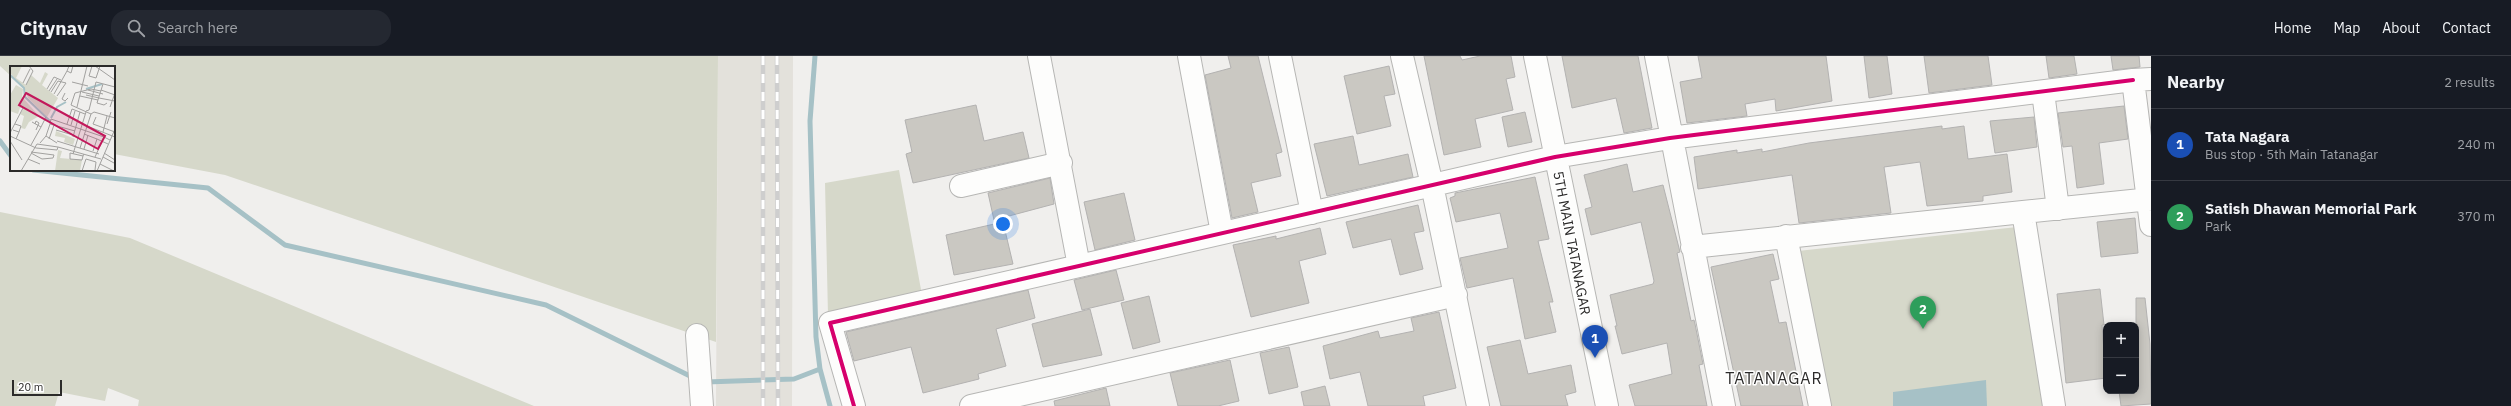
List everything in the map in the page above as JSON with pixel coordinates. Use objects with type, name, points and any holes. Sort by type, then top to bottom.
[{"type":"street","points":[[1039,56],[1079,266]]},
{"type":"street","points":[[1189,56],[1222,233]]},
{"type":"street","points":[[1280,56],[1312,213]]},
{"type":"street","points":[[1402,56],[1456,295],[1477,406]]},
{"type":"street","name":"5TH MAIN TATANAGAR","points":[[1535,56],[1607,406]]},
{"type":"street","points":[[1656,56],[1670,138],[1724,406]]},
{"type":"street","points":[[854,406],[830,323],[1555,157],[1670,138],[2142,79],[2151,226]]},
{"type":"street","points":[[2043,92],[2058,209]]},
{"type":"street","points":[[961,186],[1060,163]]},
{"type":"street","points":[[1692,247],[1786,236],[2149,200]]},
{"type":"street","points":[[2023,212],[2054,406]]},
{"type":"street","points":[[1786,236],[1820,406]]},
{"type":"street","points":[[971,406],[1036,399],[1456,295]]},
{"type":"street","points":[[697,335],[702,406]]},
{"type":"shaded area","points":[[0,56],[718,56],[716,342],[225,175],[115,154],[115,66],[10,66],[10,75],[0,66]]},
{"type":"shaded area","points":[[718,56],[793,56],[792,406],[716,406]]},
{"type":"shaded area","points":[[899,170],[922,295],[828,315],[825,183]]},
{"type":"shaded area","points":[[0,212],[130,238],[534,406],[138,406],[139,400],[108,388],[105,401],[59,392],[55,406],[0,406]]},
{"type":"shaded area","points":[[2017,227],[2044,406],[1828,406],[1798,251]]},
{"type":"water","points":[[1986,380],[1987,406],[1893,406],[1893,392]]},
{"type":"building","points":[[1228,56],[1258,56],[1282,152],[1276,154],[1281,176],[1251,183],[1258,212],[1232,218],[1205,75],[1231,68]]},
{"type":"building","points":[[1424,56],[1460,56],[1462,60],[1480,56],[1511,56],[1515,77],[1506,79],[1513,110],[1475,119],[1481,147],[1444,155]]},
{"type":"building","points":[[1562,56],[1638,56],[1652,128],[1624,133],[1616,98],[1572,108]]},
{"type":"building","points":[[1698,56],[1826,56],[1832,101],[1776,111],[1775,99],[1745,104],[1747,116],[1687,123],[1680,82],[1702,78]]},
{"type":"building","points":[[1864,56],[1887,56],[1892,94],[1869,98]]},
{"type":"building","points":[[1924,56],[1988,56],[1992,85],[1929,93]]},
{"type":"building","points":[[2046,56],[2074,56],[2077,74],[2049,78]]},
{"type":"building","points":[[2111,56],[2139,56],[2140,67],[2113,70]]},
{"type":"building","points":[[1389,66],[1395,94],[1384,96],[1391,126],[1357,134],[1344,76]]},
{"type":"building","points":[[976,105],[984,141],[1023,132],[1029,158],[913,183],[906,154],[912,152],[905,120]]},
{"type":"building","points":[[2124,106],[2128,139],[2099,143],[2104,184],[2077,188],[2072,146],[2063,147],[2058,113]]},
{"type":"building","points":[[1525,112],[1532,142],[1508,147],[1502,117]]},
{"type":"building","points":[[2034,117],[2037,147],[1995,153],[1990,121]]},
{"type":"building","points":[[1942,126],[1942,129],[1964,126],[1968,159],[2007,154],[2012,192],[1983,196],[1983,201],[1927,206],[1920,162],[1884,167],[1891,213],[1799,223],[1792,175],[1698,189],[1694,157],[1737,150],[1737,153],[1762,149],[1762,152],[1809,143]]},
{"type":"building","points":[[1353,136],[1359,165],[1408,154],[1413,177],[1327,196],[1314,144]]},
{"type":"building","points":[[1627,164],[1633,192],[1663,185],[1680,252],[1677,253],[1691,321],[1694,320],[1703,364],[1699,365],[1707,406],[1635,406],[1629,385],[1672,374],[1667,343],[1622,354],[1615,326],[1617,326],[1610,295],[1653,284],[1654,281],[1641,222],[1591,235],[1585,209],[1592,207],[1584,175]]},
{"type":"building","points":[[1535,177],[1549,239],[1538,241],[1553,302],[1549,302],[1556,332],[1525,339],[1513,278],[1467,288],[1460,258],[1508,248],[1500,213],[1456,222],[1450,198],[1455,196],[1455,193]]},
{"type":"building","points":[[1050,178],[1054,204],[994,220],[988,193]]},
{"type":"building","points":[[1124,193],[1135,240],[1095,250],[1084,202]]},
{"type":"building","points":[[1418,205],[1424,231],[1414,233],[1423,269],[1400,275],[1391,239],[1353,248],[1346,222]]},
{"type":"building","points":[[2135,218],[2138,253],[2101,257],[2097,222]]},
{"type":"building","points":[[1003,222],[1013,264],[954,275],[946,235]]},
{"type":"building","points":[[1320,228],[1326,254],[1299,261],[1309,303],[1251,317],[1233,245],[1276,236],[1276,239]]},
{"type":"building","points":[[1773,254],[1779,279],[1770,281],[1779,323],[1786,322],[1803,406],[1741,406],[1711,267]]},
{"type":"building","points":[[1116,270],[1124,300],[1082,310],[1074,280]]},
{"type":"building","points":[[2100,289],[2104,322],[2102,325],[2103,378],[2066,383],[2057,294]]},
{"type":"building","points":[[1028,290],[1035,318],[996,329],[1006,366],[978,374],[979,379],[923,393],[911,347],[854,361],[846,332]]},
{"type":"building","points":[[1149,296],[1160,342],[1133,349],[1121,303]]},
{"type":"building","points":[[2136,298],[2145,298],[2150,344],[2151,404],[2121,406],[2119,394],[2139,394],[2139,322],[2136,322]]},
{"type":"building","points":[[1090,309],[1102,355],[1043,367],[1032,324]]},
{"type":"building","points":[[1439,312],[1456,388],[1423,396],[1425,406],[1368,406],[1360,372],[1330,379],[1323,346],[1378,331],[1380,338],[1414,331],[1411,318]]},
{"type":"building","points":[[1520,340],[1528,374],[1571,365],[1576,392],[1565,395],[1568,406],[1501,406],[1487,347]]},
{"type":"building","points":[[1289,347],[1298,387],[1269,394],[1260,353]]},
{"type":"building","points":[[1230,360],[1239,401],[1218,406],[1178,406],[1170,373]]},
{"type":"building","points":[[1325,386],[1330,406],[1304,406],[1301,392]]},
{"type":"building","points":[[1106,388],[1110,406],[1055,406],[1054,401]]},
{"type":"waterway","points":[[815,56],[810,121],[816,337],[820,369],[830,406]]},
{"type":"waterway","points":[[0,141],[10,155]]},
{"type":"waterway","points":[[43,171],[208,188],[285,245],[546,305],[694,378]]},
{"type":"waterway","points":[[706,382],[794,379],[820,369]]},
{"type":"railway","points":[[763,56],[763,406]]},
{"type":"railway","points":[[777,56],[778,406]]},
{"type":"cycle path","points":[[854,406],[830,323],[1555,157],[1670,138],[2133,80]]},
{"type":"place","name":"Satish Dhawan Memorial Park","points":[[1923,329]]},
{"type":"place","name":"Tata Nagara","points":[[1595,358]]},
{"type":"district","name":"TATANAGAR","points":[[1774,378]]}]
